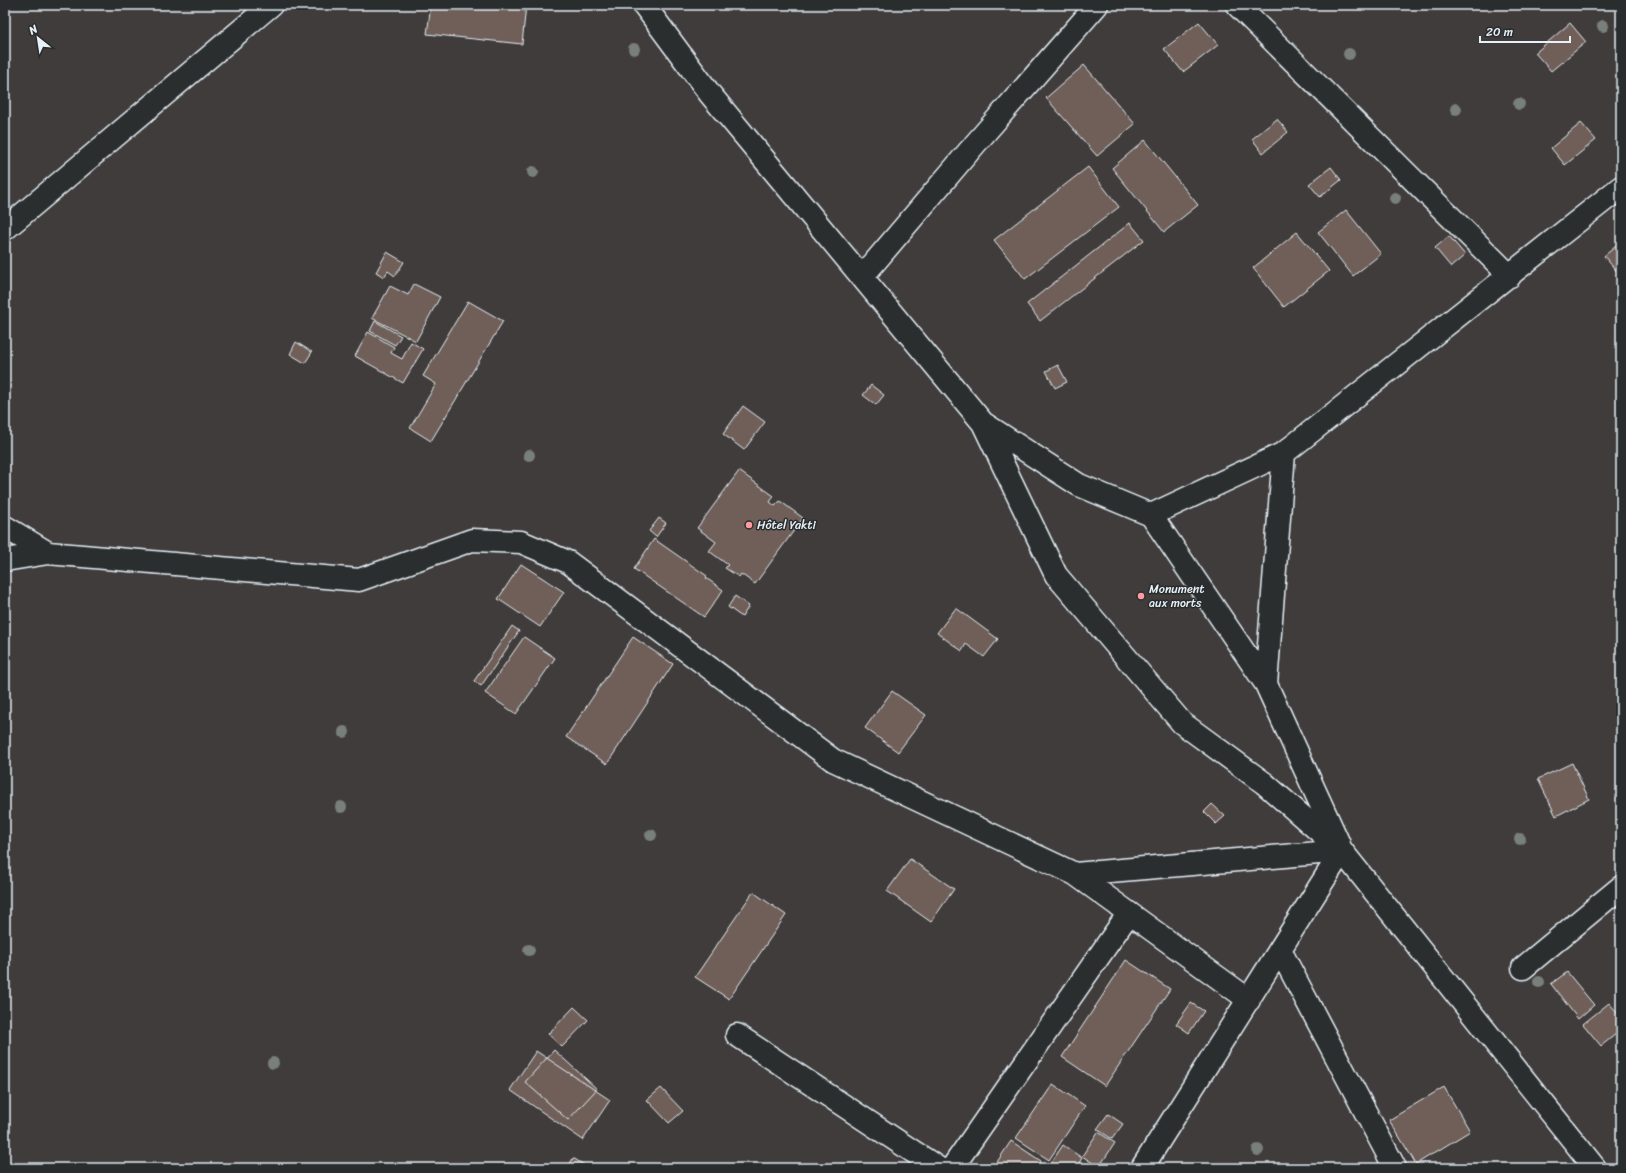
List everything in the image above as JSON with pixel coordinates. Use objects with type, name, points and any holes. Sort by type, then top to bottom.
[{"type":"street","points":[[5,229],[271,5]]},
{"type":"street","points":[[644,5],[710,94],[983,423],[1056,575],[1182,723],[1264,783],[1342,850],[1595,1168]]},
{"type":"street","points":[[862,277],[976,143],[1097,5]]},
{"type":"street","points":[[1237,5],[1510,276]]},
{"type":"street","points":[[1151,515],[1284,453],[1621,187]]},
{"type":"street","points":[[983,423],[1079,485],[1151,515],[1266,684],[1342,850]]},
{"type":"street","points":[[1266,684],[1284,453]]},
{"type":"street","points":[[5,526],[48,553]]},
{"type":"street","points":[[5,560],[48,553],[359,580],[472,540],[521,542],[568,562],[833,760],[1075,874],[1249,1000]]},
{"type":"street","points":[[1075,874],[1342,850]]},
{"type":"street","points":[[1142,1168],[1342,850]]},
{"type":"street","points":[[1523,968],[1621,887]]},
{"type":"street","points":[[952,1168],[1129,913]]},
{"type":"street","points":[[1280,950],[1394,1168]]},
{"type":"street","points":[[737,1035],[938,1168]]},
{"type":"building","points":[[431,5],[526,5],[522,44],[427,34]]},
{"type":"building","points":[[1199,22],[1218,45],[1183,72],[1164,49]]},
{"type":"building","points":[[1570,23],[1586,42],[1551,71],[1535,53]]},
{"type":"building","points":[[1084,65],[1135,124],[1097,156],[1046,98]]},
{"type":"building","points":[[1277,119],[1288,132],[1263,153],[1252,139]]},
{"type":"building","points":[[1581,123],[1596,140],[1565,165],[1551,148]]},
{"type":"building","points":[[1145,140],[1198,205],[1164,232],[1112,168]]},
{"type":"building","points":[[1088,167],[1119,207],[1025,279],[994,240]]},
{"type":"building","points":[[1331,167],[1341,180],[1320,197],[1309,184]]},
{"type":"building","points":[[1346,210],[1381,254],[1353,276],[1318,232]]},
{"type":"building","points":[[1130,223],[1144,240],[1040,321],[1027,304]]},
{"type":"building","points":[[1297,232],[1329,271],[1284,307],[1253,268]]},
{"type":"building","points":[[1449,236],[1465,255],[1451,267],[1435,248]]},
{"type":"building","points":[[1621,242],[1621,273],[1619,274],[1604,256]]},
{"type":"building","points":[[387,252],[404,262],[395,276],[388,271],[384,277],[376,272]]},
{"type":"building","points":[[414,284],[440,297],[416,341],[372,318],[390,286],[408,295]]},
{"type":"building","points":[[468,301],[503,321],[431,441],[410,428],[436,384],[423,376]]},
{"type":"building","points":[[375,321],[401,336],[395,345],[370,331]]},
{"type":"building","points":[[368,332],[394,347],[391,353],[402,359],[411,342],[423,349],[403,383],[355,356]]},
{"type":"building","points":[[296,342],[312,352],[305,363],[290,354]]},
{"type":"building","points":[[1058,365],[1067,382],[1055,388],[1046,371]]},
{"type":"building","points":[[871,385],[884,395],[876,405],[863,395]]},
{"type":"building","points":[[743,406],[765,422],[744,450],[723,434]]},
{"type":"building","points":[[739,471],[774,496],[770,502],[775,506],[780,501],[803,518],[755,584],[741,574],[739,577],[725,568],[728,565],[709,551],[716,542],[697,528]]},
{"type":"building","points":[[659,518],[666,523],[656,537],[649,531]]},
{"type":"building","points":[[654,539],[707,576],[706,578],[723,590],[704,617],[634,569]]},
{"type":"building","points":[[521,564],[564,592],[540,627],[498,599]]},
{"type":"building","points":[[735,596],[749,606],[742,617],[728,607]]},
{"type":"building","points":[[956,608],[998,639],[984,657],[966,644],[962,651],[937,633]]},
{"type":"building","points":[[512,626],[519,631],[481,686],[474,681]]},
{"type":"building","points":[[524,637],[555,658],[516,714],[485,693]]},
{"type":"building","points":[[633,637],[673,664],[607,764],[566,737]]},
{"type":"building","points":[[892,691],[926,715],[898,752],[865,728]]},
{"type":"building","points":[[1572,763],[1589,799],[1556,816],[1538,779]]},
{"type":"building","points":[[1212,804],[1225,816],[1216,824],[1204,812]]},
{"type":"building","points":[[910,859],[954,889],[931,922],[887,891]]},
{"type":"building","points":[[753,892],[786,915],[729,999],[695,977]]},
{"type":"building","points":[[1126,960],[1170,989],[1105,1086],[1062,1057]]},
{"type":"building","points":[[1567,972],[1594,1005],[1578,1019],[1551,984]]},
{"type":"building","points":[[1191,1003],[1204,1011],[1189,1033],[1176,1024]]},
{"type":"building","points":[[1609,1003],[1621,1017],[1621,1030],[1601,1046],[1583,1024]]},
{"type":"building","points":[[574,1007],[588,1020],[562,1047],[548,1034]]},
{"type":"building","points":[[554,1050],[597,1089],[568,1120],[525,1082]]},
{"type":"building","points":[[536,1051],[610,1100],[583,1140],[510,1090]]},
{"type":"building","points":[[1053,1084],[1085,1106],[1049,1160],[1016,1138]]},
{"type":"building","points":[[1444,1087],[1470,1131],[1416,1164],[1389,1120]]},
{"type":"building","points":[[661,1088],[683,1111],[669,1123],[647,1100]]},
{"type":"building","points":[[1108,1114],[1123,1124],[1112,1139],[1097,1129]]},
{"type":"building","points":[[1098,1132],[1115,1143],[1099,1167],[1082,1156]]},
{"type":"building","points":[[1011,1141],[1041,1161],[1036,1168],[993,1168]]},
{"type":"building","points":[[1063,1145],[1082,1158],[1076,1168],[1058,1168],[1051,1163]]},
{"type":"building","points":[[573,1158],[589,1168],[568,1168]]},
{"type":"place","name":"Hôtel Yakti","points":[[749,525]]},
{"type":"place","name":"Monument aux morts","points":[[1141,596]]}]
